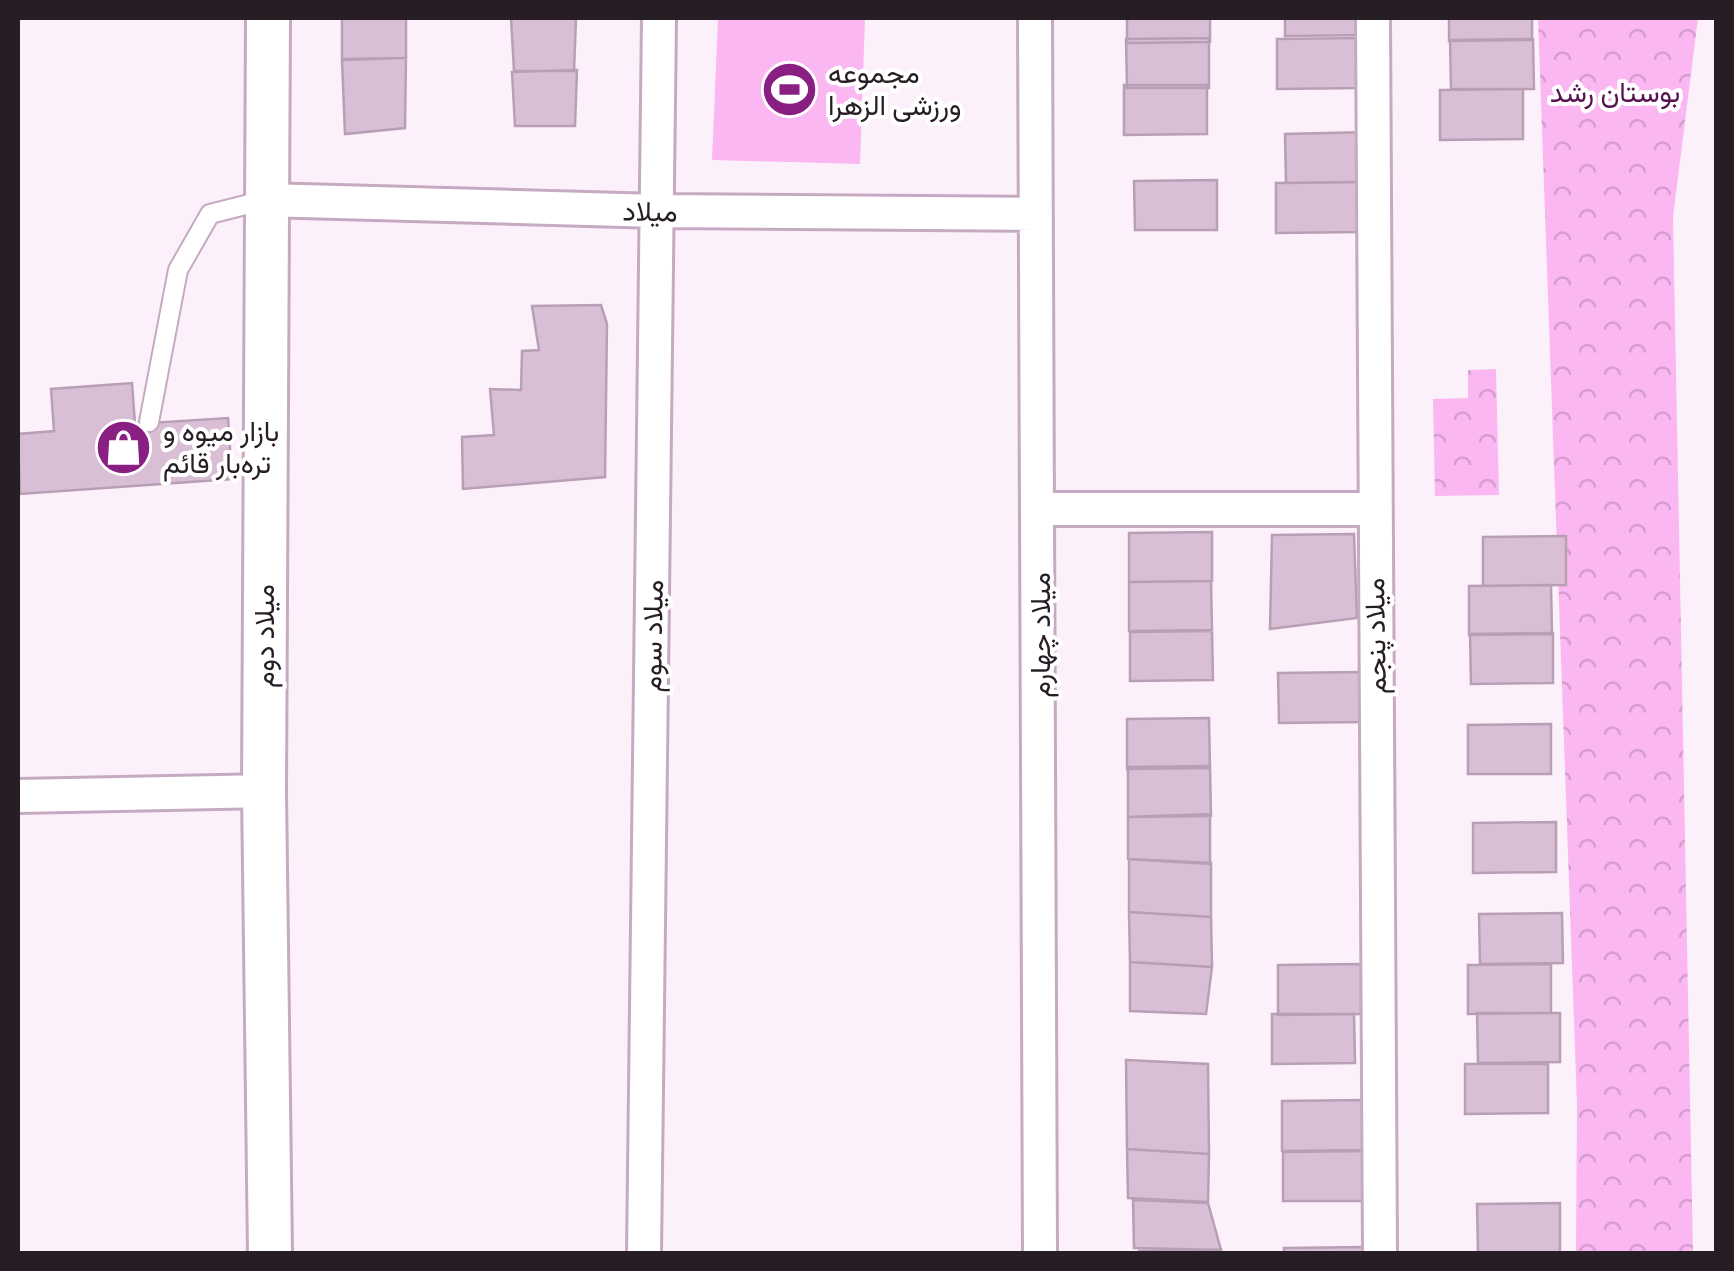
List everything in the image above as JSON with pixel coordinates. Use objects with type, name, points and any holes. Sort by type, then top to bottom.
[{"type":"street","name":"میلاد دوم","points":[[268,18],[264,791],[270,1254]]},
{"type":"street","name":"میلاد سوم","points":[[644,1254],[658,18]]},
{"type":"street","name":"میلاد چهارم","points":[[1035,18],[1040,509],[1040,1254]]},
{"type":"street","name":"میلاد پنجم","points":[[1374,18],[1373,510],[1380,1254]]},
{"type":"street","name":"میلاد","points":[[266,200],[658,211],[1034,214]]},
{"type":"street","points":[[1040,509],[1373,510]]},
{"type":"street","points":[[18,796],[264,791]]},
{"type":"lane","points":[[148,422],[178,270],[210,214],[266,200]]},
{"type":"green space","name":"مجموعه ورزشی الزهرا","points":[[718,18],[865,18],[860,164],[712,160]]},
{"type":"green space","name":"بوستان رشد","points":[[1538,18],[1698,18],[1673,217],[1693,1253],[1576,1253],[1577,1105]]},
{"type":"green space","points":[[1496,369],[1499,495],[1435,496],[1433,399],[1468,398],[1468,370]]},
{"type":"building","points":[[342,18],[406,18],[406,58],[342,59]]},
{"type":"building","points":[[511,18],[576,18],[574,71],[514,71]]},
{"type":"building","points":[[1127,18],[1210,18],[1210,42],[1127,43]]},
{"type":"building","points":[[1285,18],[1367,18],[1367,35],[1285,36]]},
{"type":"building","points":[[1449,18],[1532,18],[1532,40],[1449,41]]},
{"type":"building","points":[[1209,38],[1209,88],[1127,88],[1126,39]]},
{"type":"building","points":[[1359,38],[1360,88],[1277,89],[1277,39]]},
{"type":"building","points":[[1533,39],[1534,89],[1451,89],[1450,40]]},
{"type":"building","points":[[406,58],[405,128],[345,134],[342,60]]},
{"type":"building","points":[[577,70],[575,126],[515,126],[512,72]]},
{"type":"building","points":[[1124,85],[1207,85],[1207,134],[1124,135]]},
{"type":"building","points":[[1523,89],[1523,139],[1440,140],[1440,90]]},
{"type":"building","points":[[1368,132],[1368,182],[1286,183],[1285,134]]},
{"type":"building","points":[[1217,180],[1217,230],[1135,230],[1134,181]]},
{"type":"building","points":[[1359,182],[1359,232],[1276,233],[1276,183]]},
{"type":"building","points":[[601,305],[607,324],[605,477],[463,489],[462,437],[494,435],[490,389],[521,390],[522,351],[539,350],[532,306]]},
{"type":"building","name":"بازار میوه و تره‌بار قائم","points":[[132,383],[135,424],[228,418],[232,479],[20,494],[18,434],[54,431],[51,389]]},
{"type":"building","points":[[1212,532],[1212,581],[1129,582],[1129,533]]},
{"type":"building","points":[[1354,534],[1357,618],[1270,629],[1272,535]]},
{"type":"building","points":[[1566,536],[1566,585],[1483,586],[1483,537]]},
{"type":"building","points":[[1211,581],[1212,630],[1129,631],[1129,582]]},
{"type":"building","points":[[1551,585],[1552,634],[1469,635],[1469,586]]},
{"type":"building","points":[[1212,631],[1213,680],[1130,681],[1130,632]]},
{"type":"building","points":[[1553,633],[1553,683],[1471,684],[1470,634]]},
{"type":"building","points":[[1361,672],[1362,722],[1279,723],[1278,673]]},
{"type":"building","points":[[1209,718],[1210,768],[1127,769],[1127,719]]},
{"type":"building","points":[[1551,724],[1551,774],[1468,774],[1468,725]]},
{"type":"building","points":[[1210,766],[1211,816],[1128,817],[1128,767]]},
{"type":"building","points":[[1210,814],[1210,864],[1128,859],[1128,817]]},
{"type":"building","points":[[1556,822],[1556,872],[1473,873],[1473,823]]},
{"type":"building","points":[[1129,859],[1211,863],[1211,917],[1129,912]]},
{"type":"building","points":[[1129,912],[1211,917],[1212,967],[1130,962]]},
{"type":"building","points":[[1562,913],[1563,963],[1480,964],[1479,914]]},
{"type":"building","points":[[1130,962],[1212,967],[1206,1014],[1130,1011]]},
{"type":"building","points":[[1361,964],[1361,1014],[1278,1015],[1278,965]]},
{"type":"building","points":[[1551,964],[1551,1013],[1468,1014],[1468,965]]},
{"type":"building","points":[[1477,1013],[1560,1013],[1560,1062],[1478,1063]]},
{"type":"building","points":[[1272,1014],[1354,1014],[1355,1063],[1272,1064]]},
{"type":"building","points":[[1126,1060],[1208,1064],[1209,1154],[1127,1149]]},
{"type":"building","points":[[1465,1064],[1548,1064],[1548,1113],[1465,1114]]},
{"type":"building","points":[[1364,1100],[1365,1150],[1282,1151],[1282,1101]]},
{"type":"building","points":[[1127,1149],[1209,1154],[1208,1202],[1128,1198]]},
{"type":"building","points":[[1366,1151],[1366,1201],[1283,1201],[1283,1152]]},
{"type":"building","points":[[1133,1200],[1208,1203],[1221,1250],[1134,1248]]},
{"type":"building","points":[[1560,1203],[1560,1252],[1478,1253],[1477,1204]]},
{"type":"building","points":[[1366,1247],[1366,1254],[1284,1254],[1284,1248]]},
{"type":"building","points":[[1221,1250],[1221,1254],[1138,1251]]},
{"type":"place","name":"مجموعه ورزشی الزهرا","points":[[789,89]]},
{"type":"place","name":"بازار میوه و تره‌بار قائم","points":[[124,447]]}]
